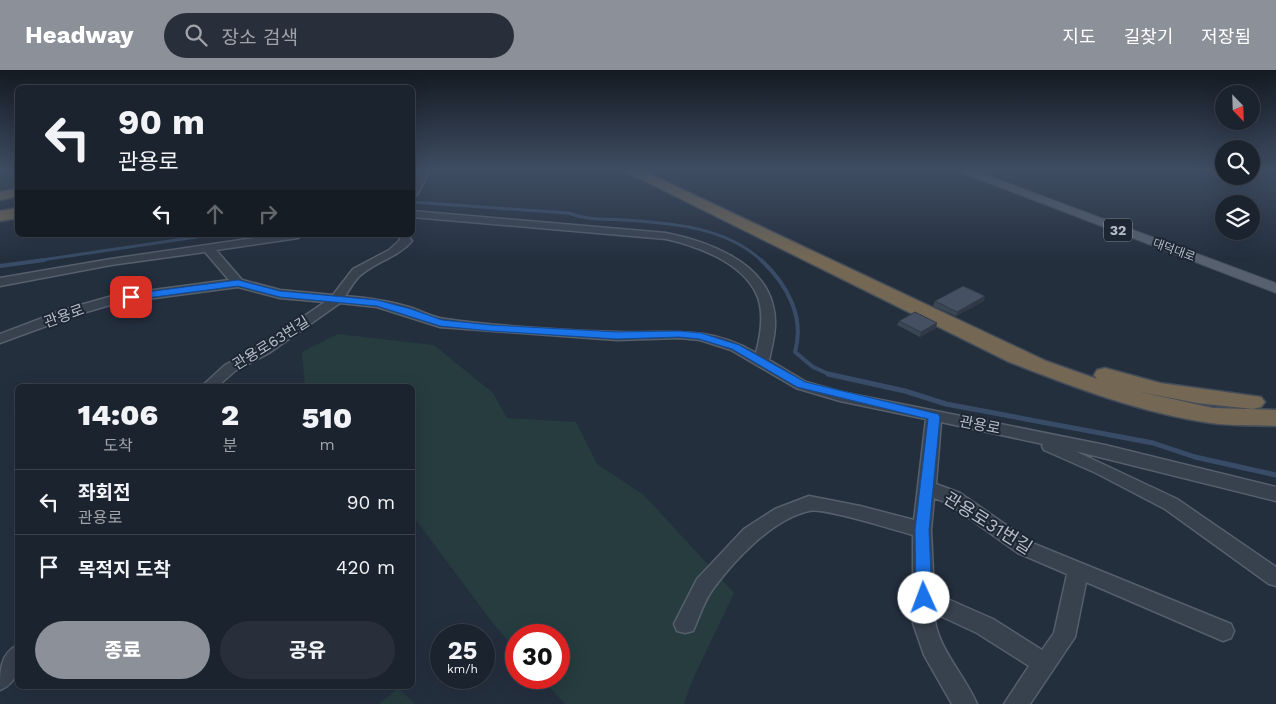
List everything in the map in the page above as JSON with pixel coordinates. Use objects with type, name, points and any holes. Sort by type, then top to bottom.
[{"type":"highway","points":[[699,200],[1015,356],[1070,378],[1132,400],[1206,415],[1276,418]]},
{"type":"highway","points":[[704,200],[1025,345],[1123,381],[1191,397],[1276,404]]},
{"type":"highway","points":[[0,210],[15,208]]},
{"type":"highway","points":[[0,216],[15,214]]},
{"type":"main road","name":"대덕대로","points":[[1039,200],[1276,288]]},
{"type":"main road","name":"대덕대로","points":[[1060,200],[1276,278]]},
{"type":"street","points":[[415,214],[626,235],[666,236],[714,251],[732,261],[748,277],[761,291],[767,304],[768,335],[761,362]]},
{"type":"street","points":[[0,282],[111,262],[284,237]]},
{"type":"street","points":[[335,301],[357,272],[393,252],[406,241],[404,237]]},
{"type":"street","points":[[208,248],[238,283]]},
{"type":"street","name":"관용로","points":[[0,338],[71,312],[116,299],[238,283],[280,294],[335,301],[377,303],[408,311],[440,323],[617,336],[679,334],[701,336],[736,347],[801,385],[934,417],[996,428],[1049,446],[1103,460]]},
{"type":"street","name":"관용로63번길","points":[[211,384],[230,368],[264,350],[335,301]]},
{"type":"street","name":"관용로31번길","points":[[934,417],[925,487],[922,530],[924,623],[932,648],[965,704]]},
{"type":"street","points":[[1103,460],[1276,494]]},
{"type":"street","points":[[1103,460],[1171,504],[1276,578]]},
{"type":"street","name":"관용로31번길","points":[[925,487],[954,498],[1025,548],[1223,631]]},
{"type":"street","points":[[685,624],[704,585],[751,534],[782,514],[809,503],[860,513],[922,530]]},
{"type":"street","points":[[1016,704],[1064,637],[1078,570]]},
{"type":"street","points":[[924,598],[985,626],[1045,664]]},
{"type":"street","points":[[0,679],[15,659]]},
{"type":"green space","points":[[338,334],[434,345],[493,393],[507,418],[576,422],[597,464],[644,495],[734,593],[692,681],[684,704],[565,704],[551,689],[570,689],[570,624],[505,624],[505,637],[415,519],[415,384],[305,384],[302,352]]},
{"type":"green space","points":[[399,689],[415,704],[379,704]]},
{"type":"building","points":[[963,286],[985,296],[957,312],[935,301]]},
{"type":"building","points":[[915,312],[937,323],[921,332],[899,321]]},
{"type":"waterway","points":[[415,202],[568,213],[589,218],[680,225],[715,234],[732,241],[762,261]]},
{"type":"waterway","points":[[35,261],[197,237]]},
{"type":"waterway","points":[[0,266],[44,260]]},
{"type":"waterway","points":[[762,261],[779,280],[792,302],[798,326],[795,352],[813,367],[829,374]]},
{"type":"waterway","points":[[829,374],[905,391],[946,404],[1153,443],[1195,457],[1276,475]]},
{"type":"route","points":[[131,297],[238,283],[280,294],[335,301],[377,303],[408,311],[440,323],[617,336],[679,334],[701,336],[736,347],[801,385],[840,396],[934,417],[925,487],[922,530],[924,598]]}]
